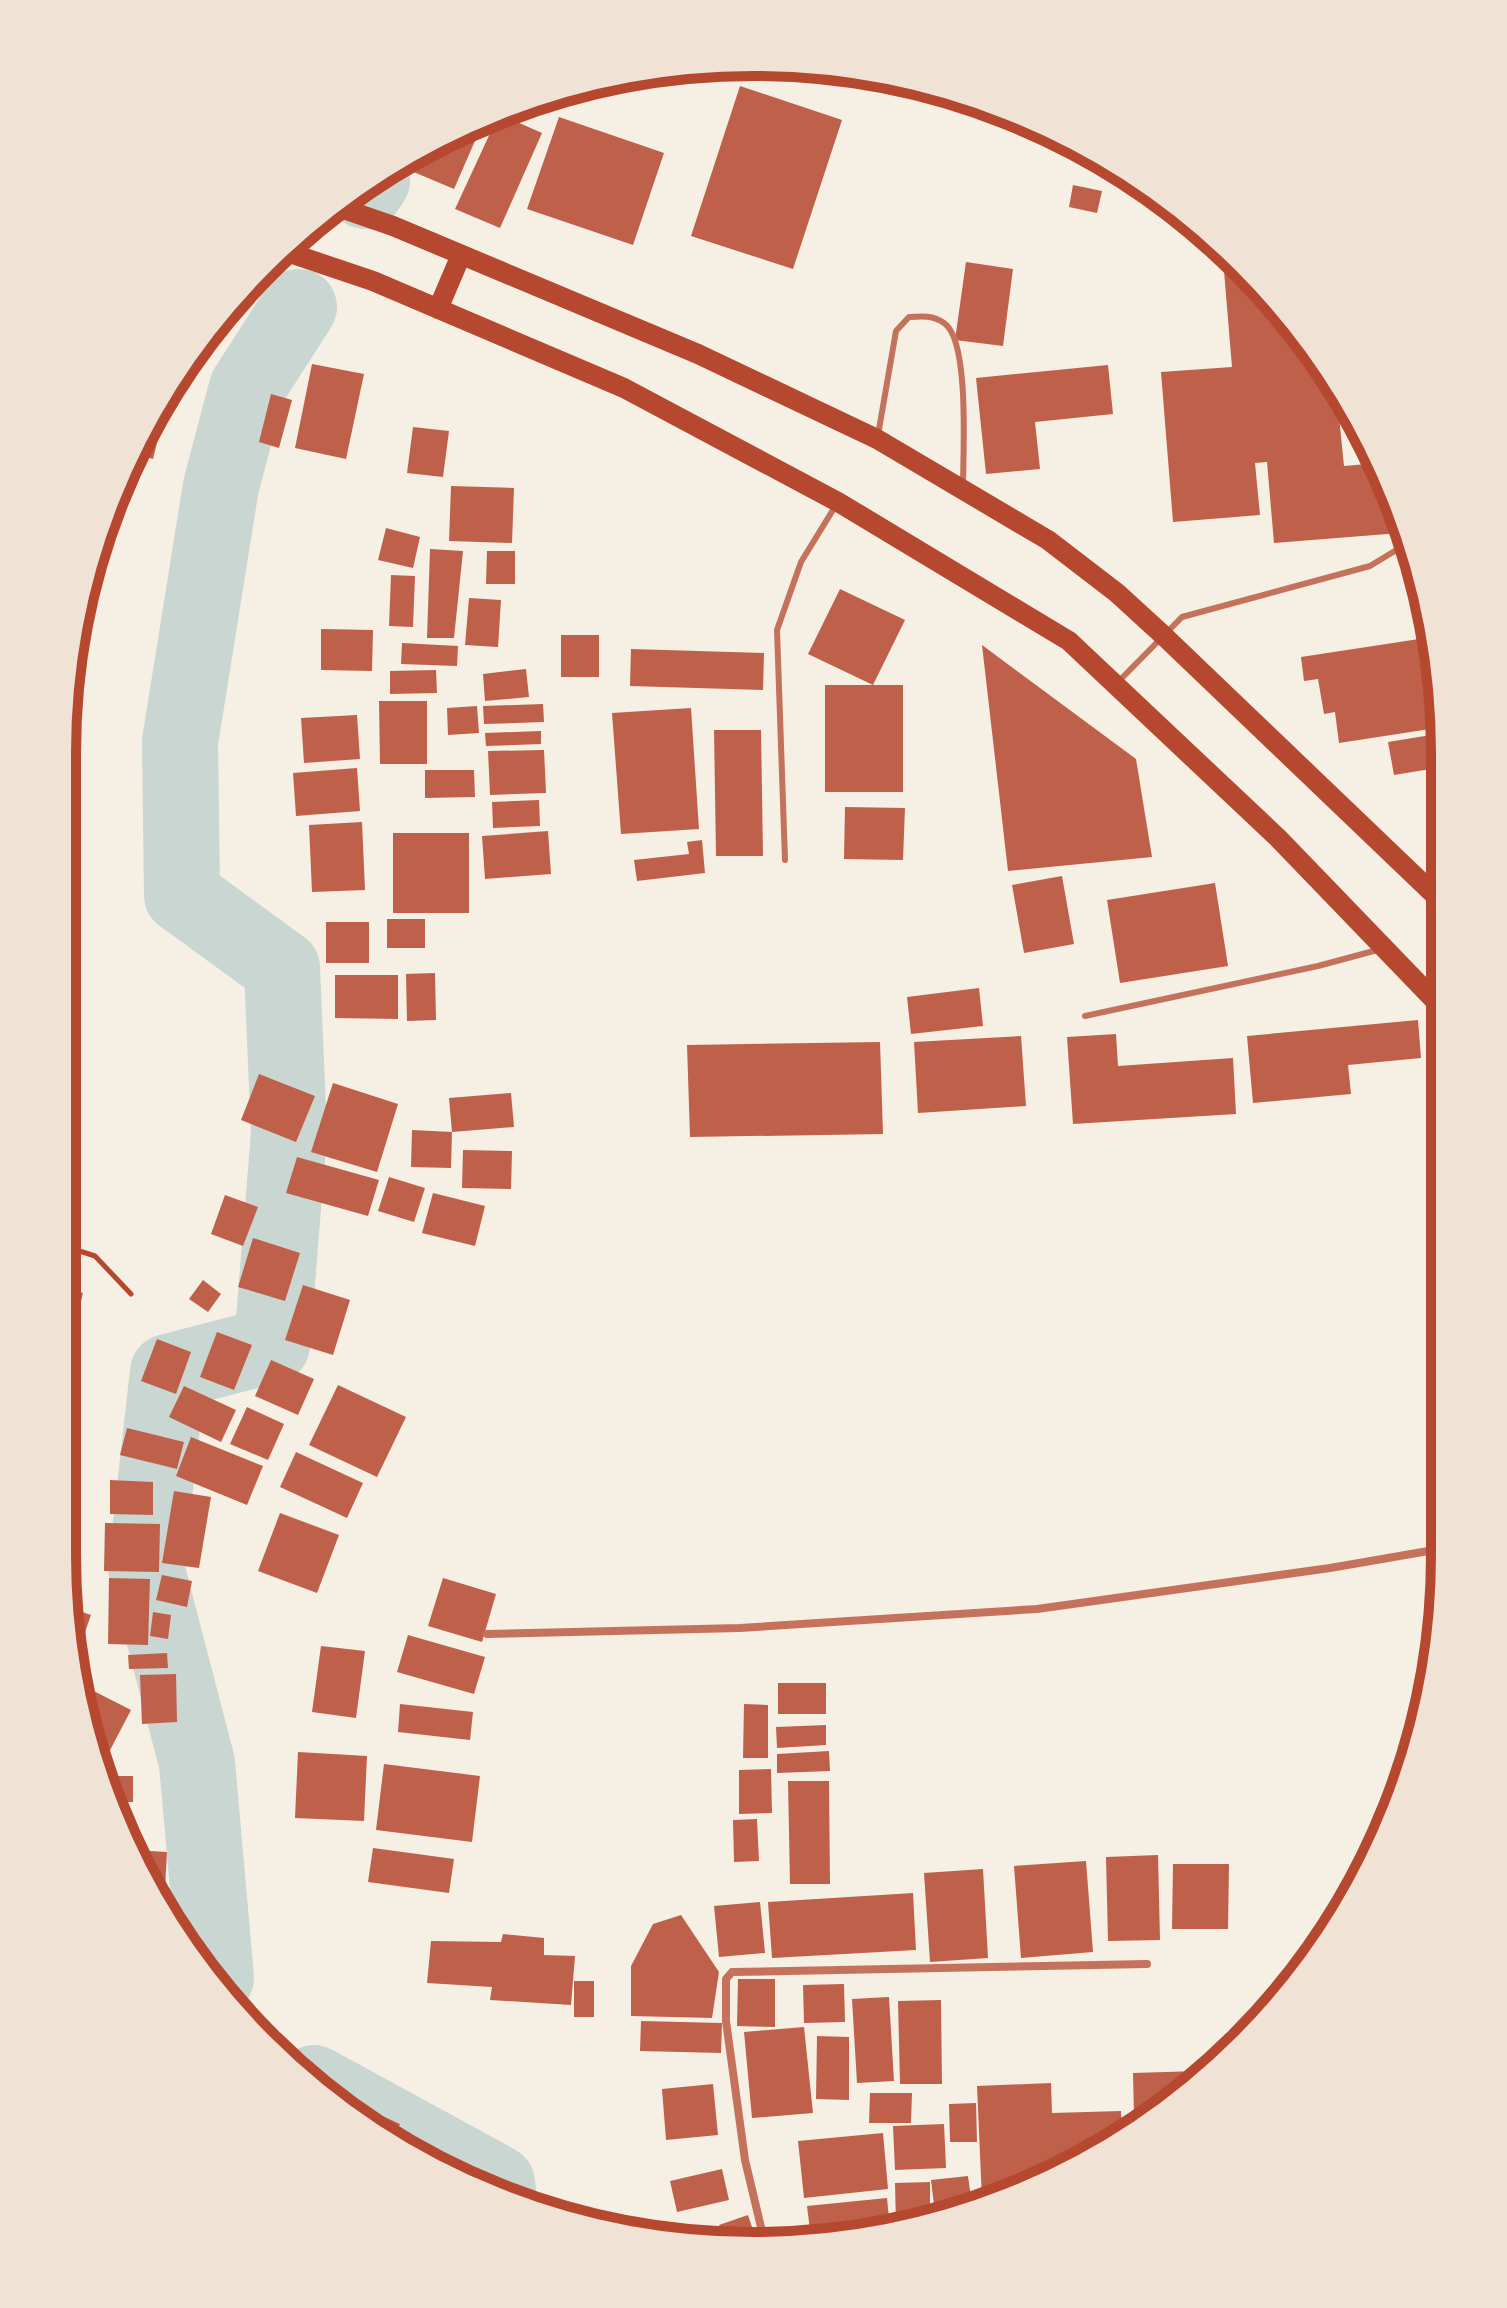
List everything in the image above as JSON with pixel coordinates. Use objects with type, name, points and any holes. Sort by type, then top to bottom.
[{"type":"main road","points":[[348,211],[393,226],[698,354],[877,439],[1048,540],[1117,593],[1164,636],[1431,892]]},
{"type":"main road","points":[[295,255],[373,281],[624,388],[838,502],[1069,641],[1278,838],[1431,996]]},
{"type":"main road","points":[[438,309],[461,255]]},
{"type":"street","points":[[487,1634],[740,1628],[1037,1609],[1330,1568],[1431,1551]]},
{"type":"street","points":[[762,2232],[745,2160],[726,2021],[726,1979],[732,1972],[1147,1964]]},
{"type":"lane","points":[[877,439],[896,331],[909,317],[927,315],[947,324],[963,371],[963,490]]},
{"type":"lane","points":[[785,860],[777,630],[801,562],[838,502]]},
{"type":"lane","points":[[1115,685],[1182,617],[1370,566],[1399,549]]},
{"type":"lane","points":[[1085,1016],[1318,966],[1385,948]]},
{"type":"path","points":[[76,1250],[95,1256],[131,1294]]},
{"type":"building","points":[[740,86],[842,120],[793,269],[691,236]]},
{"type":"building","points":[[559,117],[664,153],[633,245],[527,209]]},
{"type":"building","points":[[514,120],[542,133],[500,228],[455,209],[492,129]]},
{"type":"building","points":[[477,136],[454,189],[410,170]]},
{"type":"building","points":[[1073,185],[1102,191],[1097,213],[1069,207]]},
{"type":"building","points":[[966,262],[1013,269],[1003,346],[955,340]]},
{"type":"building","points":[[1224,265],[1263,307],[1317,377],[1339,413],[1344,466],[1366,464],[1394,533],[1274,543],[1267,462],[1255,463],[1260,515],[1173,522],[1161,372],[1232,367]]},
{"type":"building","points":[[312,364],[364,374],[346,459],[295,448]]},
{"type":"building","points":[[1108,365],[1113,414],[1035,422],[1040,469],[986,474],[976,378]]},
{"type":"building","points":[[271,394],[292,400],[279,448],[259,442]]},
{"type":"building","points":[[161,426],[153,459],[145,457]]},
{"type":"building","points":[[413,427],[449,431],[443,477],[407,473]]},
{"type":"building","points":[[451,486],[514,488],[512,543],[449,541]]},
{"type":"building","points":[[386,528],[420,537],[413,568],[378,560]]},
{"type":"building","points":[[430,549],[463,551],[454,638],[427,638]]},
{"type":"building","points":[[487,551],[515,551],[515,584],[486,584]]},
{"type":"building","points":[[391,575],[415,576],[413,627],[389,626]]},
{"type":"building","points":[[840,589],[905,620],[873,685],[808,654]]},
{"type":"building","points":[[469,598],[501,600],[498,647],[465,645]]},
{"type":"building","points":[[321,629],[373,630],[372,671],[321,670]]},
{"type":"building","points":[[561,635],[599,635],[599,677],[561,677]]},
{"type":"building","points":[[1421,639],[1430,729],[1339,743],[1335,712],[1324,714],[1318,679],[1304,681],[1301,657]]},
{"type":"building","points":[[402,643],[458,646],[457,666],[401,664]]},
{"type":"building","points":[[982,645],[1136,759],[1152,857],[1008,871]]},
{"type":"building","points":[[631,649],[764,653],[763,690],[630,686]]},
{"type":"building","points":[[526,669],[529,697],[485,701],[483,674]]},
{"type":"building","points":[[436,670],[437,693],[390,694],[390,671]]},
{"type":"building","points":[[825,685],[903,685],[903,792],[825,792]]},
{"type":"building","points":[[379,701],[427,701],[427,764],[380,764]]},
{"type":"building","points":[[543,704],[544,722],[484,724],[483,706]]},
{"type":"building","points":[[477,706],[479,733],[448,735],[447,708]]},
{"type":"building","points":[[691,708],[699,829],[621,834],[612,713]]},
{"type":"building","points":[[357,715],[360,759],[304,763],[301,718]]},
{"type":"building","points":[[714,730],[761,730],[763,856],[716,856]]},
{"type":"building","points":[[541,731],[541,744],[486,746],[485,733]]},
{"type":"building","points":[[1431,735],[1431,769],[1394,775],[1388,742]]},
{"type":"building","points":[[544,750],[546,793],[490,795],[488,751]]},
{"type":"building","points":[[357,768],[360,811],[296,816],[293,773]]},
{"type":"building","points":[[425,770],[474,770],[475,797],[425,798]]},
{"type":"building","points":[[539,800],[540,826],[493,828],[492,802]]},
{"type":"building","points":[[845,807],[905,808],[903,860],[844,859]]},
{"type":"building","points":[[362,822],[365,890],[312,892],[309,825]]},
{"type":"building","points":[[548,831],[551,874],[485,879],[482,836]]},
{"type":"building","points":[[393,833],[469,833],[469,913],[393,913]]},
{"type":"building","points":[[702,840],[705,873],[637,881],[634,860],[689,854],[687,842]]},
{"type":"building","points":[[1062,876],[1074,944],[1024,953],[1012,885]]},
{"type":"building","points":[[1215,883],[1228,966],[1120,983],[1107,900]]},
{"type":"building","points":[[387,919],[425,919],[425,948],[387,948]]},
{"type":"building","points":[[326,922],[369,922],[369,963],[326,963]]},
{"type":"building","points":[[435,973],[436,1020],[407,1021],[406,974]]},
{"type":"building","points":[[335,975],[398,975],[398,1019],[335,1018]]},
{"type":"building","points":[[979,988],[983,1026],[911,1034],[907,997]]},
{"type":"building","points":[[1418,1020],[1421,1058],[1348,1065],[1351,1094],[1253,1103],[1247,1036]]},
{"type":"building","points":[[1116,1034],[1118,1066],[1233,1058],[1236,1114],[1073,1124],[1067,1037]]},
{"type":"building","points":[[1021,1036],[1026,1106],[918,1113],[914,1042]]},
{"type":"building","points":[[880,1042],[883,1134],[690,1137],[687,1045]]},
{"type":"building","points":[[259,1074],[315,1096],[296,1142],[241,1120]]},
{"type":"building","points":[[333,1083],[398,1104],[377,1172],[311,1152]]},
{"type":"building","points":[[511,1093],[514,1127],[452,1132],[449,1098]]},
{"type":"building","points":[[412,1130],[452,1132],[451,1168],[411,1167]]},
{"type":"building","points":[[463,1150],[512,1151],[511,1189],[462,1188]]},
{"type":"building","points":[[297,1157],[379,1180],[368,1216],[286,1193]]},
{"type":"building","points":[[389,1177],[425,1188],[414,1222],[378,1211]]},
{"type":"building","points":[[433,1193],[485,1206],[475,1246],[422,1233]]},
{"type":"building","points":[[225,1195],[258,1207],[243,1246],[211,1234]]},
{"type":"building","points":[[253,1238],[300,1253],[285,1301],[238,1287]]},
{"type":"building","points":[[203,1280],[221,1294],[208,1312],[189,1299]]},
{"type":"building","points":[[303,1285],[350,1300],[333,1355],[285,1340]]},
{"type":"building","points":[[76,1291],[83,1293],[76,1321]]},
{"type":"building","points":[[217,1332],[252,1345],[234,1390],[200,1377]]},
{"type":"building","points":[[157,1339],[191,1352],[176,1394],[141,1381]]},
{"type":"building","points":[[271,1360],[314,1379],[298,1415],[255,1396]]},
{"type":"building","points":[[338,1385],[406,1417],[377,1477],[309,1445]]},
{"type":"building","points":[[184,1386],[236,1410],[221,1442],[169,1417]]},
{"type":"building","points":[[247,1407],[284,1424],[268,1460],[230,1444]]},
{"type":"building","points":[[127,1428],[184,1442],[177,1469],[120,1455]]},
{"type":"building","points":[[191,1437],[263,1466],[247,1505],[176,1476]]},
{"type":"building","points":[[296,1452],[363,1483],[347,1518],[280,1487]]},
{"type":"building","points":[[110,1480],[153,1482],[153,1515],[110,1514]]},
{"type":"building","points":[[174,1491],[211,1497],[199,1568],[162,1563]]},
{"type":"building","points":[[280,1513],[339,1535],[317,1593],[258,1571]]},
{"type":"building","points":[[105,1523],[160,1524],[159,1572],[104,1571]]},
{"type":"building","points":[[162,1575],[192,1581],[187,1607],[156,1600]]},
{"type":"building","points":[[109,1578],[150,1579],[148,1645],[108,1644]]},
{"type":"building","points":[[443,1578],[496,1594],[482,1642],[428,1626]]},
{"type":"building","points":[[78,1611],[91,1615],[82,1641]]},
{"type":"building","points":[[153,1612],[171,1615],[168,1639],[150,1636]]},
{"type":"building","points":[[408,1635],[485,1657],[474,1694],[397,1672]]},
{"type":"building","points":[[321,1646],[365,1651],[356,1718],[312,1712]]},
{"type":"building","points":[[167,1653],[168,1668],[129,1669],[128,1655]]},
{"type":"building","points":[[176,1674],[177,1722],[142,1724],[140,1675]]},
{"type":"building","points":[[778,1683],[826,1683],[826,1714],[778,1714]]},
{"type":"building","points":[[89,1689],[131,1710],[108,1754],[99,1730]]},
{"type":"building","points":[[400,1704],[473,1712],[470,1740],[398,1732]]},
{"type":"building","points":[[744,1704],[768,1705],[768,1758],[743,1758]]},
{"type":"building","points":[[826,1725],[826,1745],[777,1748],[776,1727]]},
{"type":"building","points":[[829,1751],[830,1771],[777,1773],[777,1754]]},
{"type":"building","points":[[298,1752],[367,1756],[364,1821],[295,1818]]},
{"type":"building","points":[[384,1764],[480,1776],[472,1842],[376,1830]]},
{"type":"building","points":[[771,1769],[772,1813],[739,1814],[739,1770]]},
{"type":"building","points":[[115,1776],[133,1776],[133,1802],[123,1802]]},
{"type":"building","points":[[788,1781],[829,1781],[830,1884],[790,1884]]},
{"type":"building","points":[[757,1819],[759,1861],[734,1862],[733,1820]]},
{"type":"building","points":[[373,1848],[454,1859],[449,1893],[368,1882]]},
{"type":"building","points":[[144,1851],[167,1852],[164,1888]]},
{"type":"building","points":[[1158,1855],[1160,1940],[1108,1941],[1106,1857]]},
{"type":"building","points":[[1086,1861],[1093,1952],[1021,1958],[1014,1866]]},
{"type":"building","points":[[1173,1864],[1229,1864],[1228,1929],[1172,1929]]},
{"type":"building","points":[[983,1869],[988,1958],[930,1962],[924,1873]]},
{"type":"building","points":[[913,1893],[916,1950],[772,1958],[768,1902]]},
{"type":"building","points":[[760,1902],[765,1953],[719,1957],[714,1906]]},
{"type":"building","points":[[681,1915],[719,1972],[712,2018],[631,2016],[631,1966],[653,1924]]},
{"type":"building","points":[[503,1934],[544,1938],[544,1955],[575,1956],[571,2005],[490,2000],[492,1987],[427,1983],[431,1941],[501,1942]]},
{"type":"building","points":[[738,1979],[775,1979],[775,2027],[737,2026]]},
{"type":"building","points":[[574,1981],[594,1981],[594,2017],[574,2017]]},
{"type":"building","points":[[844,1984],[845,2022],[804,2023],[803,1985]]},
{"type":"building","points":[[889,1997],[894,2081],[857,2083],[852,1999]]},
{"type":"building","points":[[941,2000],[942,2084],[900,2084],[898,2001]]},
{"type":"building","points":[[641,2021],[722,2023],[721,2053],[640,2051]]},
{"type":"building","points":[[804,2027],[813,2113],[752,2118],[744,2032]]},
{"type":"building","points":[[817,2036],[849,2037],[849,2100],[816,2099]]},
{"type":"building","points":[[1191,2071],[1134,2115],[1133,2073]]},
{"type":"building","points":[[1051,2083],[1052,2113],[1121,2111],[1121,2123],[1053,2162],[982,2192],[977,2086]]},
{"type":"building","points":[[713,2084],[718,2135],[666,2140],[662,2089]]},
{"type":"building","points":[[870,2093],[912,2093],[911,2123],[869,2123]]},
{"type":"building","points":[[976,2103],[977,2142],[950,2142],[949,2104]]},
{"type":"building","points":[[360,2106],[400,2124],[397,2130]]},
{"type":"building","points":[[944,2124],[946,2168],[895,2170],[893,2126]]},
{"type":"building","points":[[883,2133],[888,2189],[804,2198],[798,2141]]},
{"type":"building","points":[[722,2169],[729,2200],[677,2212],[670,2181]]},
{"type":"building","points":[[968,2176],[971,2196],[934,2207],[931,2180]]},
{"type":"building","points":[[930,2182],[930,2209],[896,2217],[895,2183]]},
{"type":"building","points":[[887,2198],[889,2218],[810,2230],[807,2206]]},
{"type":"building","points":[[748,2215],[754,2232],[721,2231],[719,2225]]},
{"type":"waterway","points":[[215,1965],[197,1763],[146,1567],[168,1372],[272,1345],[289,1133],[282,968],[182,895],[180,742],[221,486],[247,388],[299,307]]},
{"type":"waterway","points":[[374,2116],[480,2174]]}]
